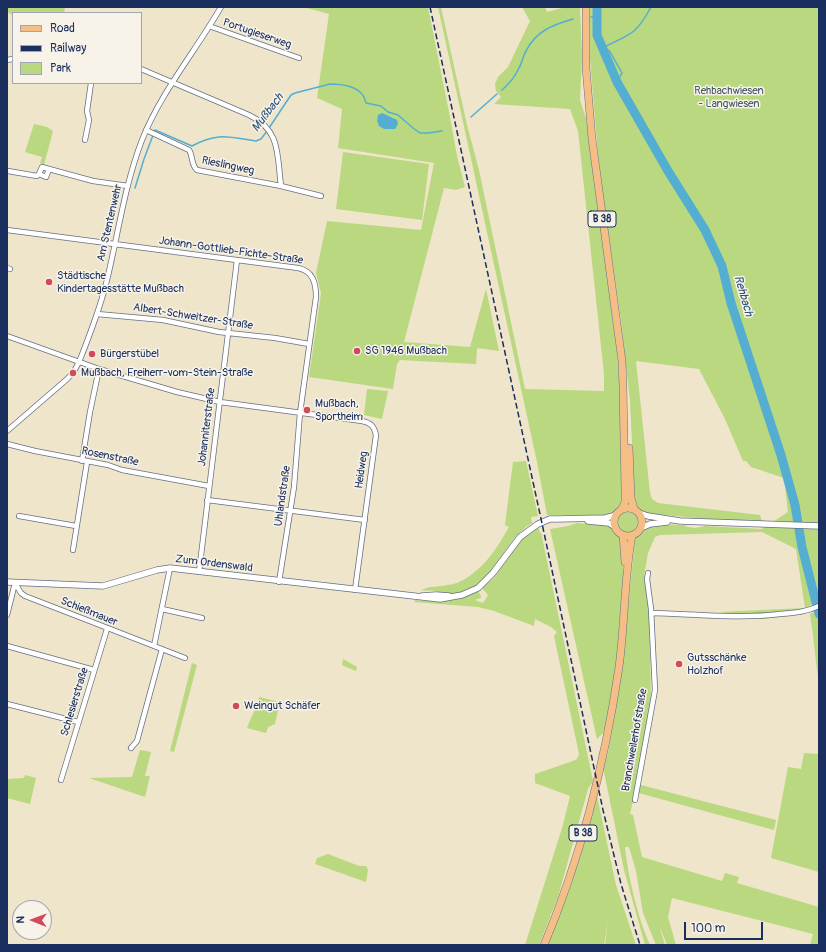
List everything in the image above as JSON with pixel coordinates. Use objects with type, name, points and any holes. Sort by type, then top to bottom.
[{"type":"main road","name":"B 38","points":[[586,7],[586,68],[592,139],[621,354],[625,502],[619,512]]},
{"type":"main road","name":"B 38","points":[[623,386],[628,422],[631,498],[637,511]]},
{"type":"main road","points":[[629,508],[637,511],[642,521],[641,528],[632,535],[623,535],[615,527],[614,520],[619,512],[629,508]]},
{"type":"main road","name":"B 38","points":[[623,535],[626,582]]},
{"type":"main road","name":"B 38","points":[[544,945],[561,901],[583,835],[605,744],[619,660],[632,535]]},
{"type":"street","name":"Am Stentenwehr","points":[[7,431],[66,380],[73,373],[80,362],[106,284],[128,186],[146,130],[172,82],[221,7]]},
{"type":"street","name":"Portugieserweg","points":[[209,26],[299,58]]},
{"type":"street","points":[[142,69],[256,118],[268,128],[275,142],[281,186]]},
{"type":"street","points":[[85,140],[89,120],[87,111],[91,84]]},
{"type":"street","name":"Rieslingweg","points":[[146,130],[188,150],[191,154],[194,168],[197,170],[281,186],[321,196]]},
{"type":"street","points":[[8,171],[37,176],[39,174],[46,177],[48,169],[93,181],[128,186]]},
{"type":"street","name":"Johann-Gottlieb-Fichte-Straße","points":[[7,230],[304,269],[314,279],[316,289],[300,413]]},
{"type":"street","name":"Johanniterstraße","points":[[199,572],[237,260]]},
{"type":"street","name":"Albert-Schweitzer-Straße","points":[[97,314],[163,320],[229,334],[275,338],[310,344]]},
{"type":"street","points":[[7,336],[99,369],[166,390],[220,402],[300,413]]},
{"type":"street","points":[[73,550],[85,461],[89,418],[99,369]]},
{"type":"street","name":"Uhlandstraße","points":[[280,582],[296,469],[300,413]]},
{"type":"street","name":"Heidweg","points":[[300,413],[362,421],[374,426],[376,435],[355,590]]},
{"type":"street","name":"Rosenstraße","points":[[7,444],[209,486]]},
{"type":"street","points":[[207,500],[365,520]]},
{"type":"street","points":[[637,511],[648,516],[680,521],[819,526]]},
{"type":"street","name":"Zum Ordenswald","points":[[7,582],[103,586],[157,570],[170,568],[355,590],[421,596],[436,595],[452,597],[472,591],[484,583],[520,537],[534,526],[550,519],[605,518],[613,516],[619,512]]},
{"type":"street","points":[[19,516],[76,526]]},
{"type":"street","name":"Zum Ordenswald","points":[[572,519],[606,523],[615,527]]},
{"type":"street","points":[[641,528],[650,524],[680,521]]},
{"type":"street","points":[[154,646],[170,568]]},
{"type":"street","name":"Branchweilerhofstraße","points":[[635,800],[655,690],[652,613],[647,579],[648,573]]},
{"type":"street","points":[[7,615],[10,596],[15,583]]},
{"type":"street","name":"Schießmauer","points":[[15,583],[21,593],[25,596],[185,658]]},
{"type":"street","points":[[652,613],[766,616],[806,612],[819,606]]},
{"type":"street","points":[[162,609],[202,618]]},
{"type":"street","name":"Schlesierstraße","points":[[61,780],[107,629]]},
{"type":"street","points":[[7,646],[94,670]]},
{"type":"street","points":[[131,748],[137,741],[162,649]]},
{"type":"street","points":[[7,704],[78,722]]},
{"type":"green space","points":[[7,7],[65,7],[64,12],[12,12],[12,14],[7,12]]},
{"type":"green space","points":[[303,7],[428,7],[457,156],[465,187],[456,190],[444,188],[404,342],[470,347],[486,289],[499,351],[477,348],[476,364],[400,360],[397,364],[393,389],[309,377],[321,293],[316,273],[327,221],[421,230],[434,163],[338,148],[342,109],[317,98],[329,14]]},
{"type":"green space","points":[[438,7],[441,7],[467,125],[479,170],[525,389],[604,391],[604,374],[578,131],[570,109],[494,104],[501,97],[496,91],[495,84],[498,77],[508,67],[530,21],[522,7],[545,7],[547,12],[566,7],[580,7],[582,57],[580,100],[586,118],[617,351],[620,389],[623,505],[613,513],[607,515],[547,515],[537,462]]},
{"type":"green space","name":"Rehbachwiesen - Langwiesen","points":[[589,7],[819,7],[819,601],[805,608],[796,549],[762,532],[660,535],[655,537],[648,553],[644,576],[649,611],[651,700],[637,784],[776,820],[774,830],[635,792],[630,814],[633,815],[642,857],[722,881],[725,873],[739,877],[737,883],[819,907],[819,945],[810,945],[813,934],[672,898],[668,917],[676,945],[667,945],[659,925],[665,945],[656,945],[643,913],[636,871],[629,847],[625,847],[628,871],[634,897],[641,923],[650,945],[645,945],[624,870],[603,767],[608,753],[620,683],[635,539],[645,529],[651,526],[663,524],[684,525],[695,528],[706,526],[762,529],[788,512],[784,478],[751,467],[746,461],[743,461],[725,419],[699,369],[636,361],[650,493],[652,499],[658,503],[760,515],[762,521],[727,521],[644,513],[638,509],[635,504],[630,401],[621,321],[602,190],[597,143],[589,47]]},
{"type":"green space","points":[[34,124],[47,127],[53,131],[44,165],[40,163],[42,157],[25,152]]},
{"type":"green space","points":[[343,152],[429,164],[422,220],[336,209]]},
{"type":"green space","points":[[367,389],[388,391],[382,419],[364,415]]},
{"type":"green space","points":[[526,461],[538,516],[531,517],[532,523],[521,531],[490,573],[481,582],[470,589],[457,594],[446,594],[421,590],[430,587],[457,583],[474,573],[488,560],[509,527],[505,525],[513,462]]},
{"type":"green space","points":[[628,512],[635,515],[638,522],[635,529],[628,532],[621,529],[618,522],[621,515]]},
{"type":"green space","points":[[577,523],[609,526],[619,535],[623,547],[622,611],[615,668],[606,725],[603,733],[597,739],[550,529]]},
{"type":"green space","points":[[538,526],[540,533],[541,532],[593,781],[588,789],[558,897],[539,945],[525,945],[563,825],[570,796],[535,783],[535,774],[573,761],[577,759],[579,754],[554,636],[557,632],[551,627],[535,619],[534,626],[494,611],[478,607],[414,602],[415,600],[439,601],[455,599],[471,595],[478,591],[481,598],[475,600],[483,603],[488,595],[482,588],[494,578],[519,541]]},
{"type":"green space","points":[[805,608],[805,614],[763,619],[719,612]]},
{"type":"green space","points":[[819,610],[819,683],[810,614]]},
{"type":"green space","points":[[343,659],[357,667],[356,671],[342,665]]},
{"type":"green space","points":[[192,663],[197,665],[174,752],[170,751]]},
{"type":"green space","points":[[259,697],[280,702],[275,724],[268,727],[266,733],[247,728]]},
{"type":"green space","points":[[140,750],[151,752],[145,776],[150,776],[145,797],[89,778],[132,777]]},
{"type":"green space","points":[[804,753],[819,754],[819,872],[771,858],[788,767],[801,769]]},
{"type":"green space","points":[[25,775],[36,778],[30,804],[7,798],[7,779],[24,778]]},
{"type":"green space","points":[[597,796],[616,885],[636,945],[605,945],[608,920],[604,945],[547,945],[563,904]]},
{"type":"green space","points":[[328,854],[359,866],[366,866],[368,870],[366,882],[315,864],[317,858]]},
{"type":"water","points":[[382,113],[397,120],[398,124],[395,129],[384,129],[379,126],[377,121],[378,115]]},
{"type":"waterway","name":"Rehbach","points":[[597,7],[597,35],[617,82],[668,171],[705,230],[722,266],[731,303],[781,455],[795,505],[802,547],[819,614]]},
{"type":"waterway","points":[[606,46],[633,32],[642,22],[651,7]]},
{"type":"waterway","name":"Mußbach","points":[[591,17],[597,16]]},
{"type":"waterway","name":"Mußbach","points":[[502,90],[516,74],[525,53],[535,38],[552,26],[573,19]]},
{"type":"waterway","points":[[609,50],[622,73],[617,82]]},
{"type":"waterway","name":"Mußbach","points":[[269,128],[291,95],[330,84],[343,85],[359,91],[363,95],[366,103],[381,106],[388,112],[398,115],[420,133],[442,131]]},
{"type":"waterway","name":"Mußbach","points":[[471,117],[497,94]]},
{"type":"waterway","name":"Mußbach","points":[[135,188],[155,130],[192,146],[216,137],[230,137],[256,141],[261,139],[267,131]]},
{"type":"railway","points":[[430,7],[603,810],[621,884],[640,945]]},
{"type":"place","name":"Städtische Kindertagesstätte Mußbach","points":[[49,282]]},
{"type":"place","name":"SG 1946 Mußbach","points":[[357,351]]},
{"type":"place","name":"Bürgerstübel","points":[[92,354]]},
{"type":"place","name":"Mußbach, Freiherr-vom-Stein-Straße","points":[[73,373]]},
{"type":"place","name":"Mußbach, Sportheim","points":[[307,410]]},
{"type":"place","name":"Gutsschänke Holzhof","points":[[679,664]]},
{"type":"place","name":"Weingut Schäfer","points":[[236,706]]}]
